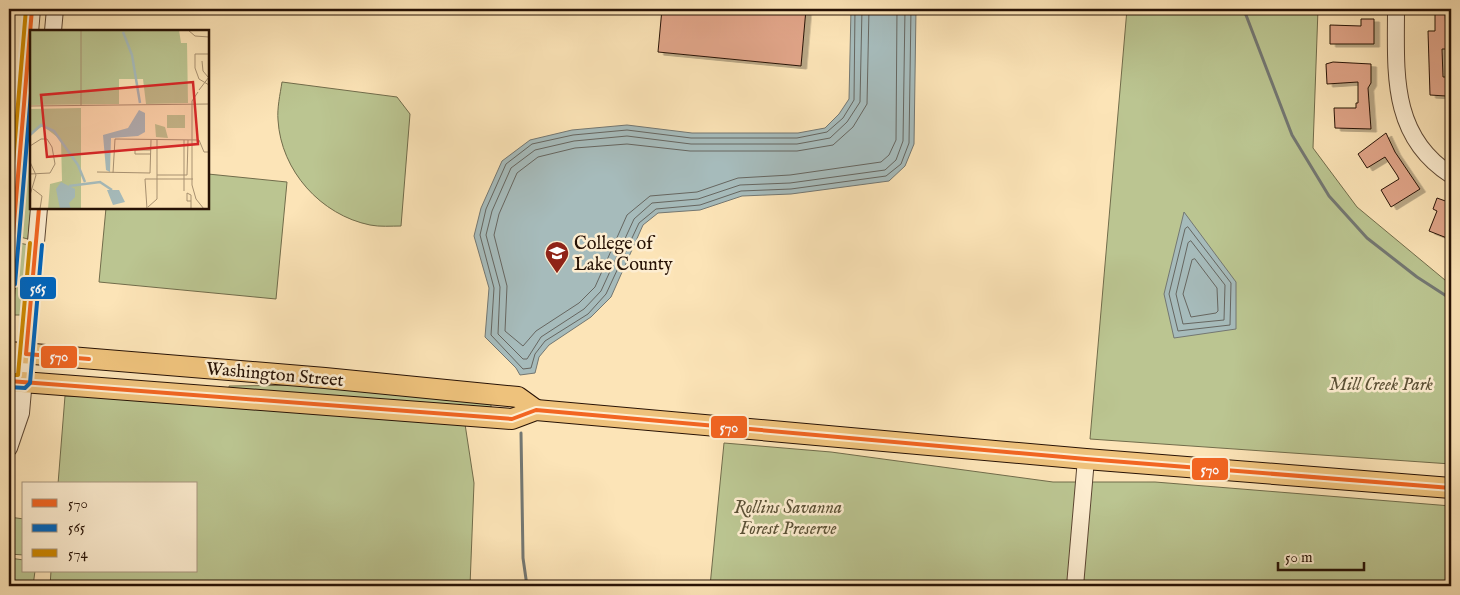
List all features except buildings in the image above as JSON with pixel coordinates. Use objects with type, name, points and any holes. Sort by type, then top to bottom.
[{"type":"main road","name":"Washington Street","points":[[18,353],[325,378],[518,397],[536,410]]},
{"type":"main road","name":"Washington Street","points":[[16,381],[512,419],[536,410],[1086,459],[1451,488]]},
{"type":"street","points":[[30,30],[32,9]]},
{"type":"street","points":[[54,30],[55,9]]},
{"type":"street","points":[[1396,9],[1396,80],[1407,124],[1422,150],[1439,167],[1451,175]]},
{"type":"street","points":[[9,283],[30,33]]},
{"type":"street","points":[[9,448],[21,413],[16,381],[18,353],[39,209]]},
{"type":"street","points":[[1075,586],[1086,459]]},
{"type":"green space","name":"Mill Creek Park","points":[[1127,9],[1318,9],[1313,148],[1357,207],[1451,285],[1451,464],[1090,439]]},
{"type":"green space","points":[[282,82],[397,97],[410,114],[401,226],[374,226],[352,220],[335,212],[307,188],[287,157],[281,139],[278,115]]},
{"type":"green space","points":[[30,114],[31,209],[28,239],[20,237]]},
{"type":"green space","points":[[209,174],[287,182],[276,299],[99,282],[106,209],[209,209]]},
{"type":"green space","points":[[19,243],[29,245],[23,315],[13,315]]},
{"type":"green space","points":[[317,385],[491,402],[491,409],[229,391],[229,386]]},
{"type":"green space","points":[[65,396],[106,396],[465,424],[474,483],[470,586],[50,586],[51,572],[198,572],[198,482],[58,482]]},
{"type":"green space","name":"Rollins Savanna Forest Preserve","points":[[724,443],[831,452],[1053,482],[1155,482],[1451,506],[1451,586],[710,586]]},
{"type":"green space","points":[[9,517],[22,519],[22,555],[9,554]]},
{"type":"green space","points":[[9,558],[22,560],[22,572],[35,572],[33,586],[9,586]]},
{"type":"water","points":[[851,9],[916,9],[914,144],[905,166],[889,181],[791,194],[742,196],[700,210],[658,213],[643,225],[611,297],[591,317],[549,345],[539,357],[535,373],[520,375],[516,368],[485,337],[489,288],[474,236],[481,208],[502,161],[530,140],[572,130],[627,125],[692,133],[798,133],[825,128],[839,114],[849,99]]},
{"type":"water","points":[[1184,212],[1236,282],[1236,329],[1174,338],[1164,294]]},
{"type":"waterway","points":[[1241,9],[1246,15],[1292,135],[1329,196],[1367,238],[1417,277],[1451,299]]},
{"type":"waterway","points":[[521,433],[523,558],[527,586]]},
{"type":"transit line","name":"574","points":[[9,211],[26,9]]},
{"type":"transit line","name":"570","points":[[30,30],[32,9]]},
{"type":"transit line","name":"570","points":[[12,247],[30,33]]},
{"type":"transit line","name":"565","points":[[15,284],[30,105]]},
{"type":"transit line","name":"570","points":[[39,209],[26,354],[89,359]]},
{"type":"transit line","name":"574","points":[[9,375],[18,375],[30,243]]},
{"type":"transit line","name":"565","points":[[9,387],[25,388],[30,383],[42,245]]},
{"type":"transit line","name":"570","points":[[9,381],[512,419],[536,410],[1086,459],[1451,488]]},
{"type":"place","name":"College of Lake County","points":[[557,274]]}]
